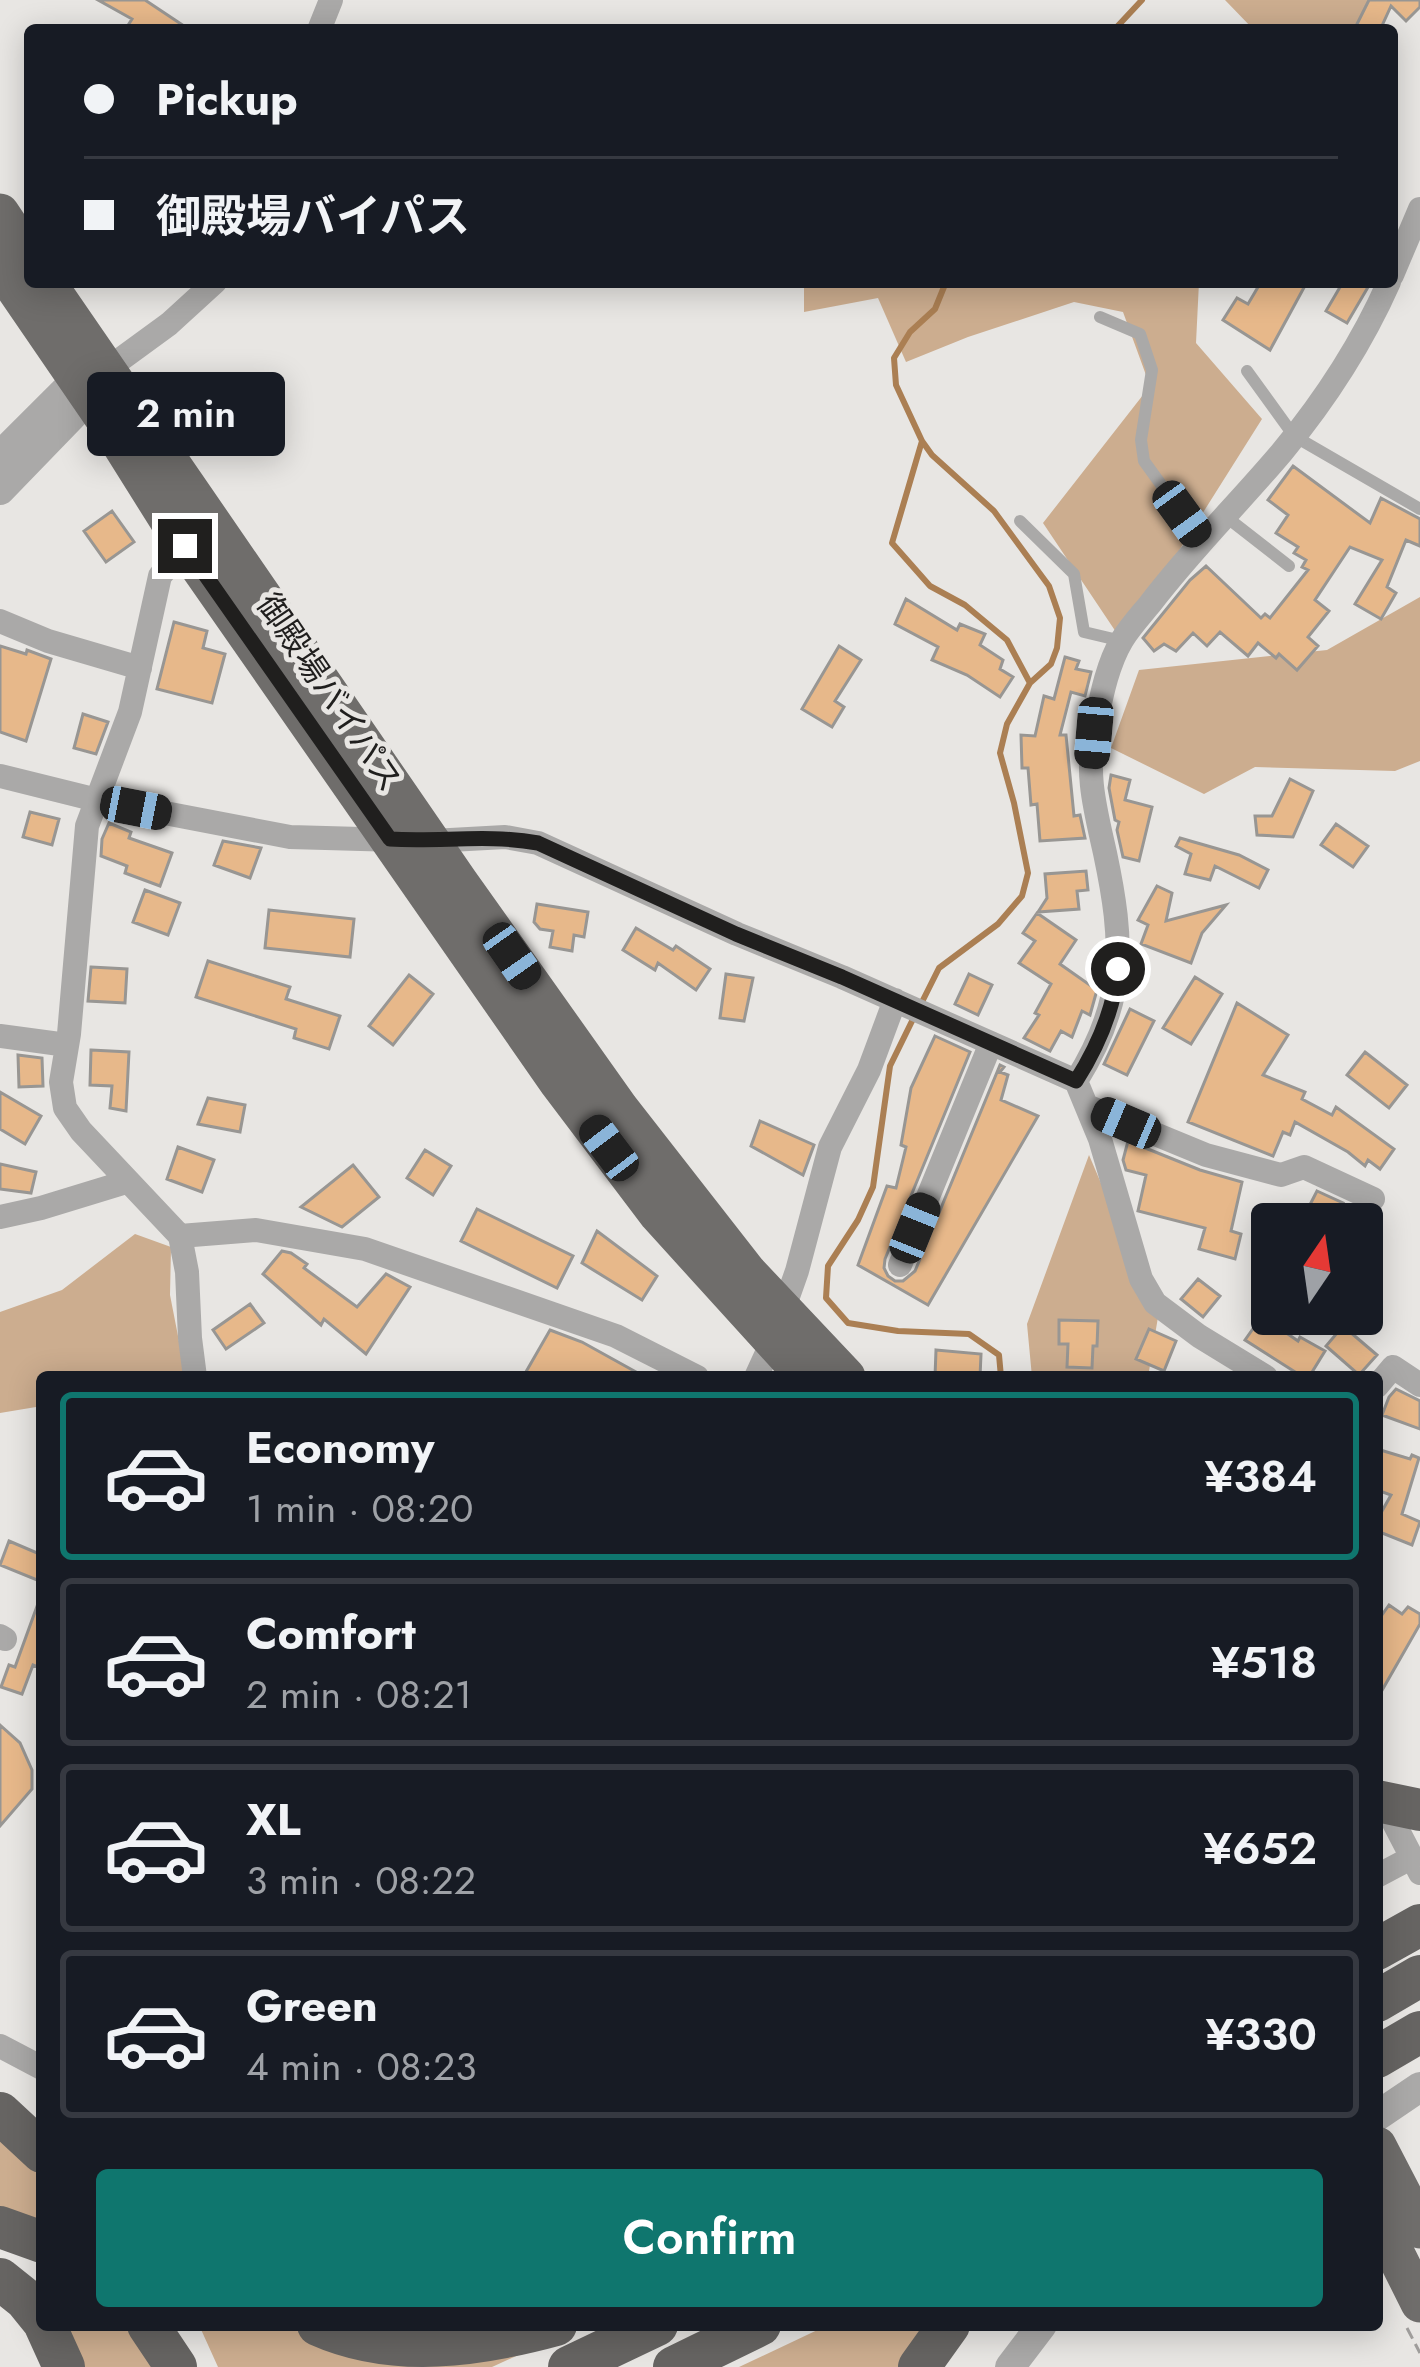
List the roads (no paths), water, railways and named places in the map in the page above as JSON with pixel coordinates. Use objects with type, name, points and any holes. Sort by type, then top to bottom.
[{"type":"highway","name":"御殿場バイパス","points":[[0,213],[18,279]]},
{"type":"highway","name":"御殿場バイパス","points":[[24,288],[432,842],[619,1108],[747,1272],[770,1343],[833,1371]]},
{"type":"highway","name":"御殿場バイパス","points":[[91,382],[185,546],[559,1083],[658,1214],[800,1371]]},
{"type":"highway","points":[[1383,1802],[1420,1810]]},
{"type":"highway","points":[[1383,1946],[1420,1924]]},
{"type":"highway","points":[[1383,1998],[1420,1976]]},
{"type":"highway","points":[[1383,2054],[1420,2032]]},
{"type":"highway","points":[[0,2110],[36,2124]]},
{"type":"highway","points":[[0,2110],[36,2146]]},
{"type":"highway","points":[[1383,2158],[1420,2229]]},
{"type":"highway","points":[[0,2227],[36,2240]]},
{"type":"highway","points":[[1383,2229],[1420,2303]]},
{"type":"highway","points":[[0,2279],[36,2312]]},
{"type":"highway","points":[[48,2331],[64,2367]]},
{"type":"highway","points":[[152,2331],[176,2367]]},
{"type":"highway","points":[[184,2331],[202,2367]]},
{"type":"highway","points":[[338,2331],[365,2339],[433,2346],[472,2344],[529,2331]]},
{"type":"highway","points":[[569,2367],[644,2331]]},
{"type":"highway","points":[[674,2367],[748,2331]]},
{"type":"street","points":[[1398,260],[1420,209]]},
{"type":"street","points":[[0,456],[208,288]]},
{"type":"street","points":[[1076,1081],[1115,994],[1120,944],[1089,786],[1094,733],[1108,674],[1122,641],[1201,540],[1335,385],[1385,288]]},
{"type":"street","points":[[0,490],[91,382]]},
{"type":"street","points":[[185,546],[160,576],[130,712],[87,826],[61,1082],[65,1108],[81,1131],[180,1236],[195,1371]]},
{"type":"street","points":[[0,621],[140,668]]},
{"type":"street","points":[[0,776],[290,837],[432,842],[505,837],[538,843],[1076,1081],[1100,1139],[1141,1279],[1155,1303],[1256,1371]]},
{"type":"street","points":[[770,1343],[797,1271],[830,1147],[869,1070],[895,1000]]},
{"type":"street","points":[[0,1036],[67,1046]]},
{"type":"street","points":[[899,1265],[991,1043]]},
{"type":"street","points":[[1087,1106],[1206,1155],[1281,1175],[1304,1167],[1373,1198]]},
{"type":"street","points":[[0,1217],[126,1182]]},
{"type":"street","points":[[180,1236],[256,1230],[365,1249],[616,1336],[685,1371]]},
{"type":"street","points":[[1383,1379],[1393,1367],[1420,1385]]},
{"type":"street","points":[[1383,1802],[1416,1865],[1383,1874]]},
{"type":"street","points":[[0,2046],[36,2065]]},
{"type":"street","points":[[1383,2112],[1420,2087]]},
{"type":"street","points":[[1010,2367],[1037,2331]]},
{"type":"lane","points":[[1100,317],[1140,334],[1152,370],[1141,440],[1144,461],[1201,540]]},
{"type":"lane","points":[[1247,371],[1294,436],[1420,509]]},
{"type":"lane","points":[[1224,515],[1289,566]]},
{"type":"lane","points":[[1020,521],[1074,574],[1084,632],[1122,641]]},
{"type":"waterway","points":[[1120,24],[1142,0]]},
{"type":"waterway","points":[[921,1004],[939,968],[998,924],[1022,896],[1028,873],[1000,753],[1007,724],[1030,683],[1051,664],[1060,618],[1049,586],[994,511],[922,441],[896,385],[894,358],[910,332],[935,309],[944,288]]},
{"type":"waterway","points":[[922,441],[892,543],[930,586],[965,605],[1007,640],[1030,683]]},
{"type":"waterway","points":[[915,1015],[890,1066],[873,1187],[828,1266],[826,1298],[848,1323],[969,1334],[999,1355],[1000,1371]]}]
